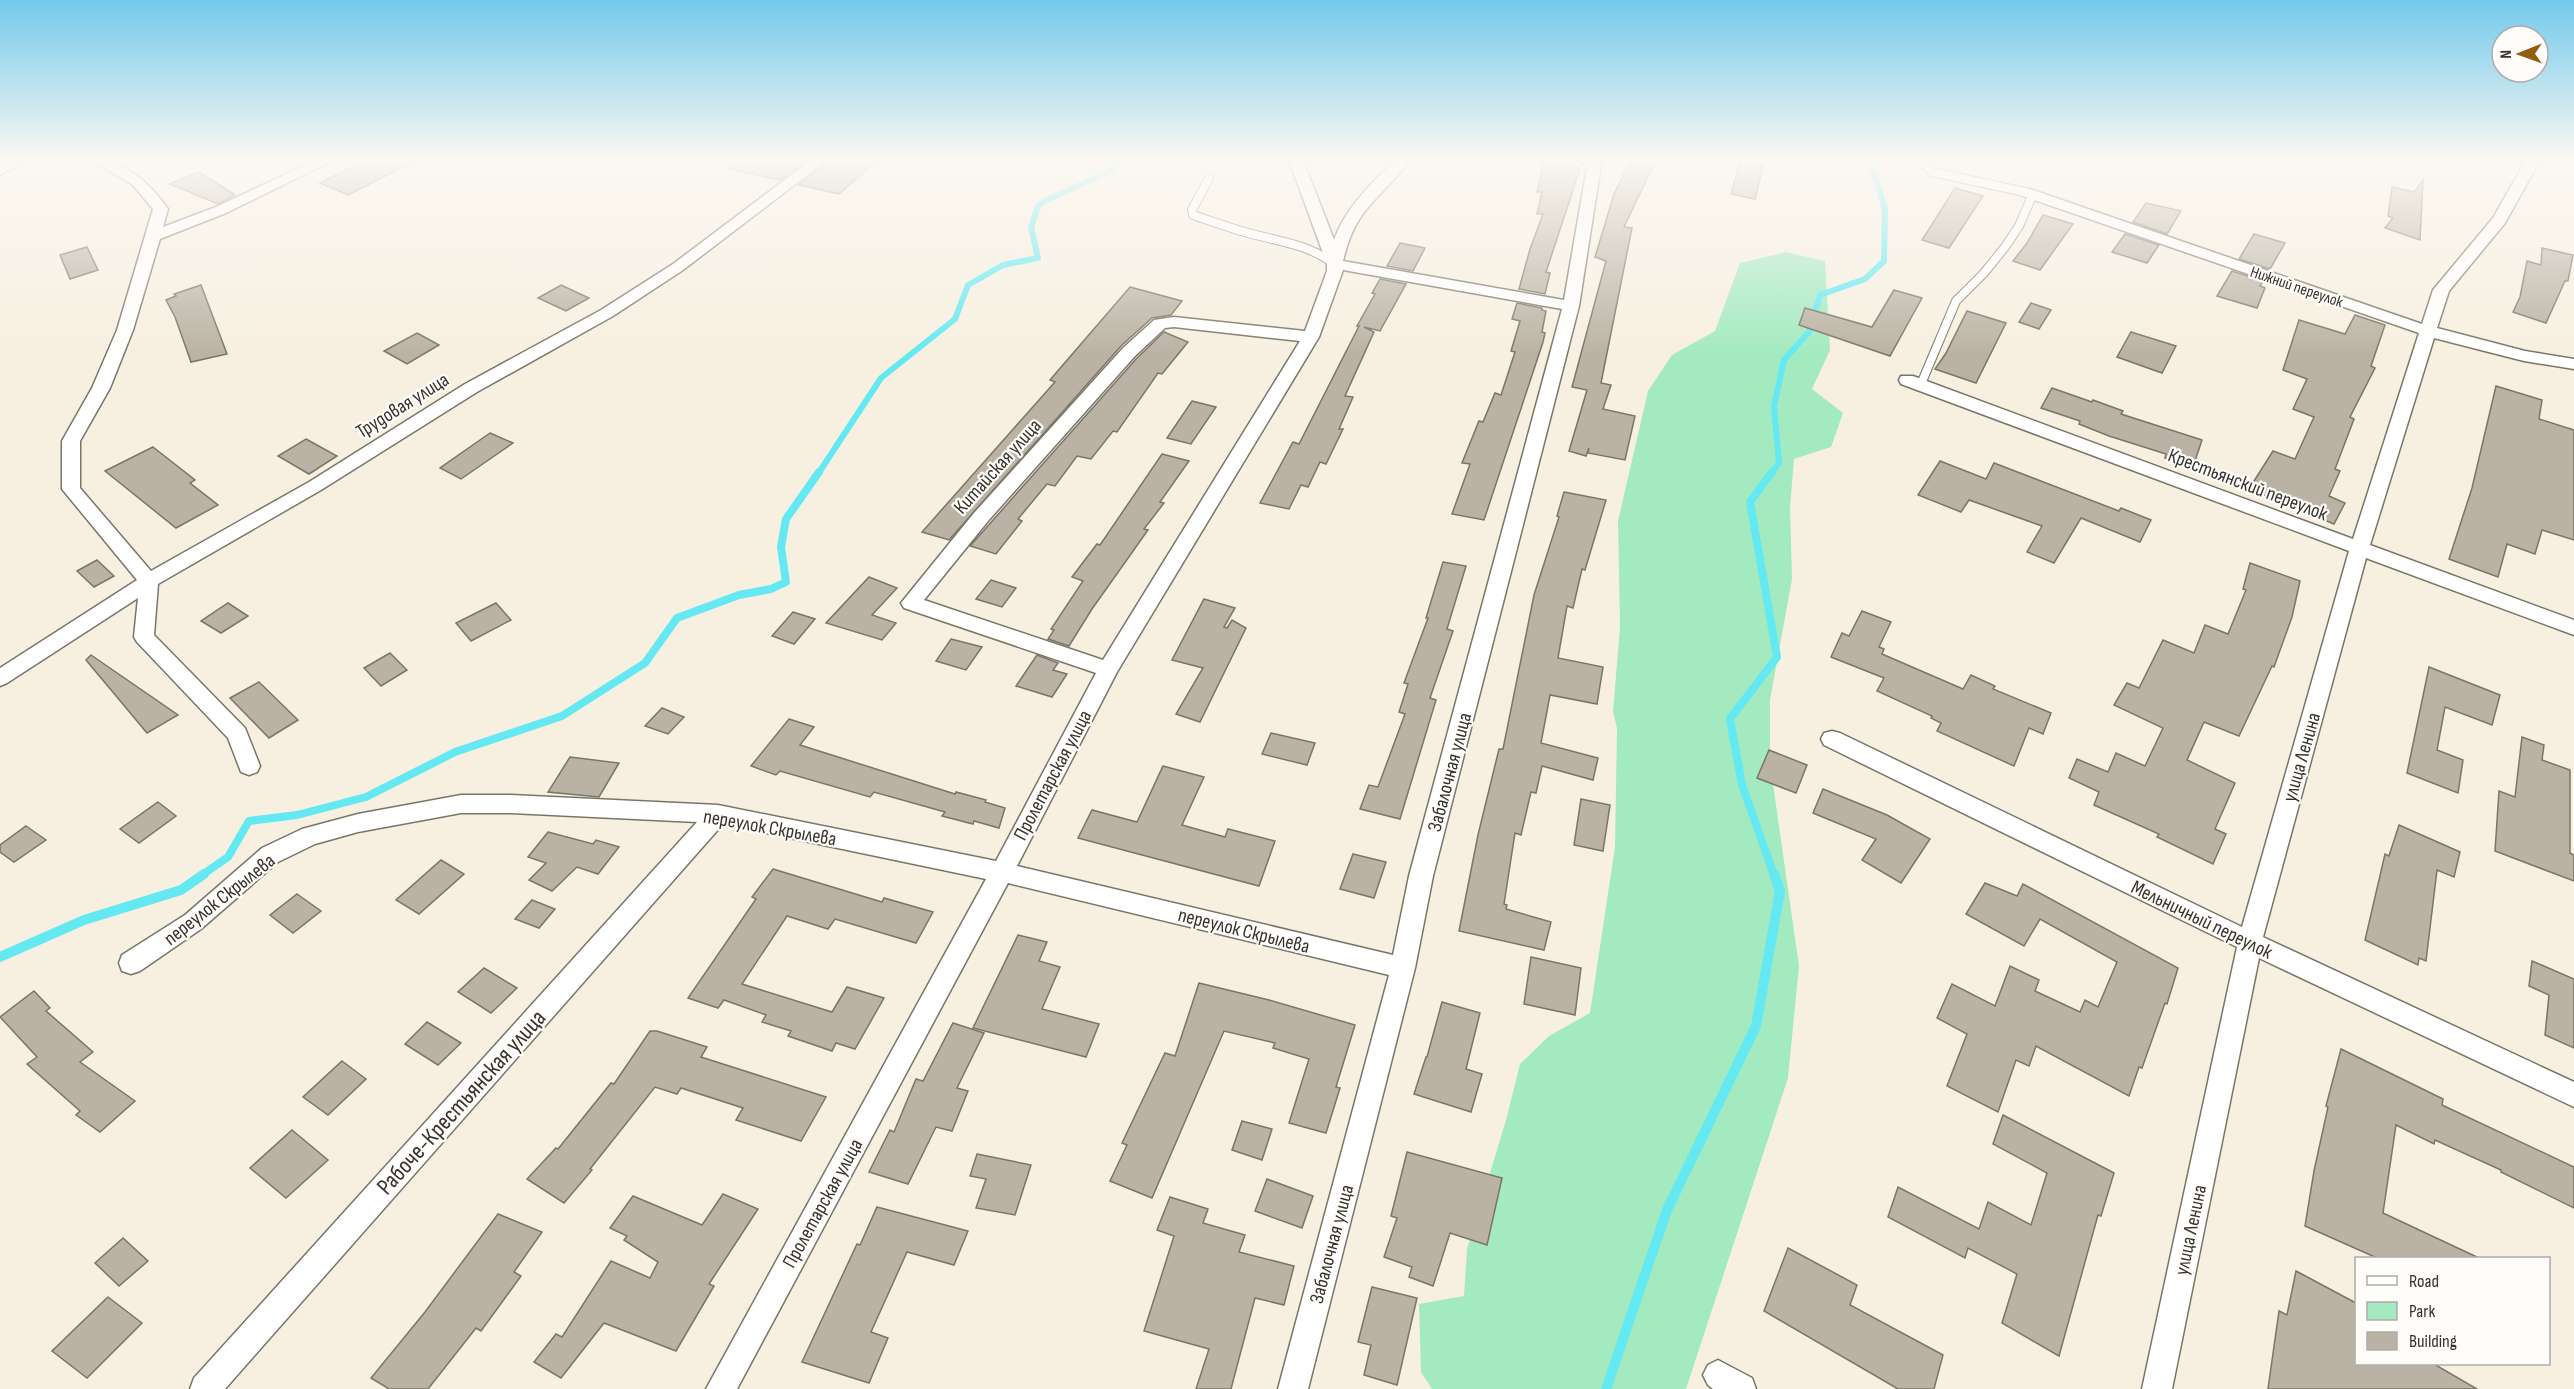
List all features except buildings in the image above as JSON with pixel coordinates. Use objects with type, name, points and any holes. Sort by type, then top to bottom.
[{"type":"street","points":[[156,225],[125,330],[101,388],[71,441],[71,489],[150,581],[144,637],[237,734],[249,766]]},
{"type":"street","points":[[152,237],[183,225]]},
{"type":"street","name":"Трудовая улица","points":[[0,678],[150,581],[305,492],[471,388],[607,313],[678,267],[734,225]]},
{"type":"street","points":[[1320,225],[1335,264],[1571,306]]},
{"type":"street","name":"Пролетарская улица","points":[[721,1389],[1002,872],[1108,669],[1311,337],[1335,271],[1339,239],[1346,225]]},
{"type":"street","name":"Забалочная улица","points":[[1293,1389],[1403,968],[1421,876],[1571,306],[1584,225]]},
{"type":"street","name":"Нижний переулок","points":[[2121,225],[2428,331],[2524,356],[2574,364]]},
{"type":"street","name":"улица Ленина","points":[[2157,1389],[2250,942],[2359,549],[2441,290],[2496,225]]},
{"type":"street","name":"Китайская улица","points":[[1108,669],[911,603],[981,517],[1129,352],[1160,322],[1311,337]]},
{"type":"street","name":"Крестьянский переулок","points":[[1914,382],[2574,628]]},
{"type":"street","name":"Мельничный переулок","points":[[1832,739],[2250,942],[2574,1095]]},
{"type":"street","name":"переулок Скрылева","points":[[131,963],[178,933],[270,855],[310,836],[348,826],[461,804],[718,814],[1002,872],[1403,968]]},
{"type":"street","name":"Рабоче-Крестьянская улица","points":[[204,1389],[718,814]]},
{"type":"lane","points":[[1222,225],[1254,235],[1298,244],[1317,251],[1335,264]]},
{"type":"lane","points":[[1914,382],[1956,301],[2005,247],[2019,225]]},
{"type":"green space","points":[[1786,252],[1825,261],[1830,350],[1812,389],[1843,413],[1831,447],[1794,459],[1790,508],[1792,579],[1770,700],[1770,763],[1799,966],[1788,1078],[1686,1389],[1432,1389],[1421,1372],[1419,1304],[1464,1296],[1467,1249],[1506,1120],[1520,1064],[1549,1036],[1590,1013],[1615,847],[1617,728],[1613,712],[1620,627],[1618,521],[1648,391],[1672,355],[1715,331],[1740,263]]},
{"type":"waterway","points":[[818,474],[881,378],[955,319],[968,285],[1003,265],[1038,258],[1032,225]]},
{"type":"waterway","points":[[1771,474],[1779,463],[1774,406],[1784,360],[1809,332],[1820,295],[1865,279],[1884,261],[1885,225]]},
{"type":"waterway","points":[[202,875],[228,857],[249,821],[297,815],[366,797],[455,752],[562,716],[645,663],[677,618],[739,595],[771,589],[786,582],[781,547],[786,519],[819,472]]},
{"type":"waterway","points":[[1772,472],[1750,502],[1777,657],[1730,719],[1742,785],[1774,875]]},
{"type":"waterway","points":[[0,957],[84,920],[181,890],[204,874]]},
{"type":"waterway","points":[[1606,1389],[1667,1210],[1756,1026],[1780,891],[1774,874]]}]
